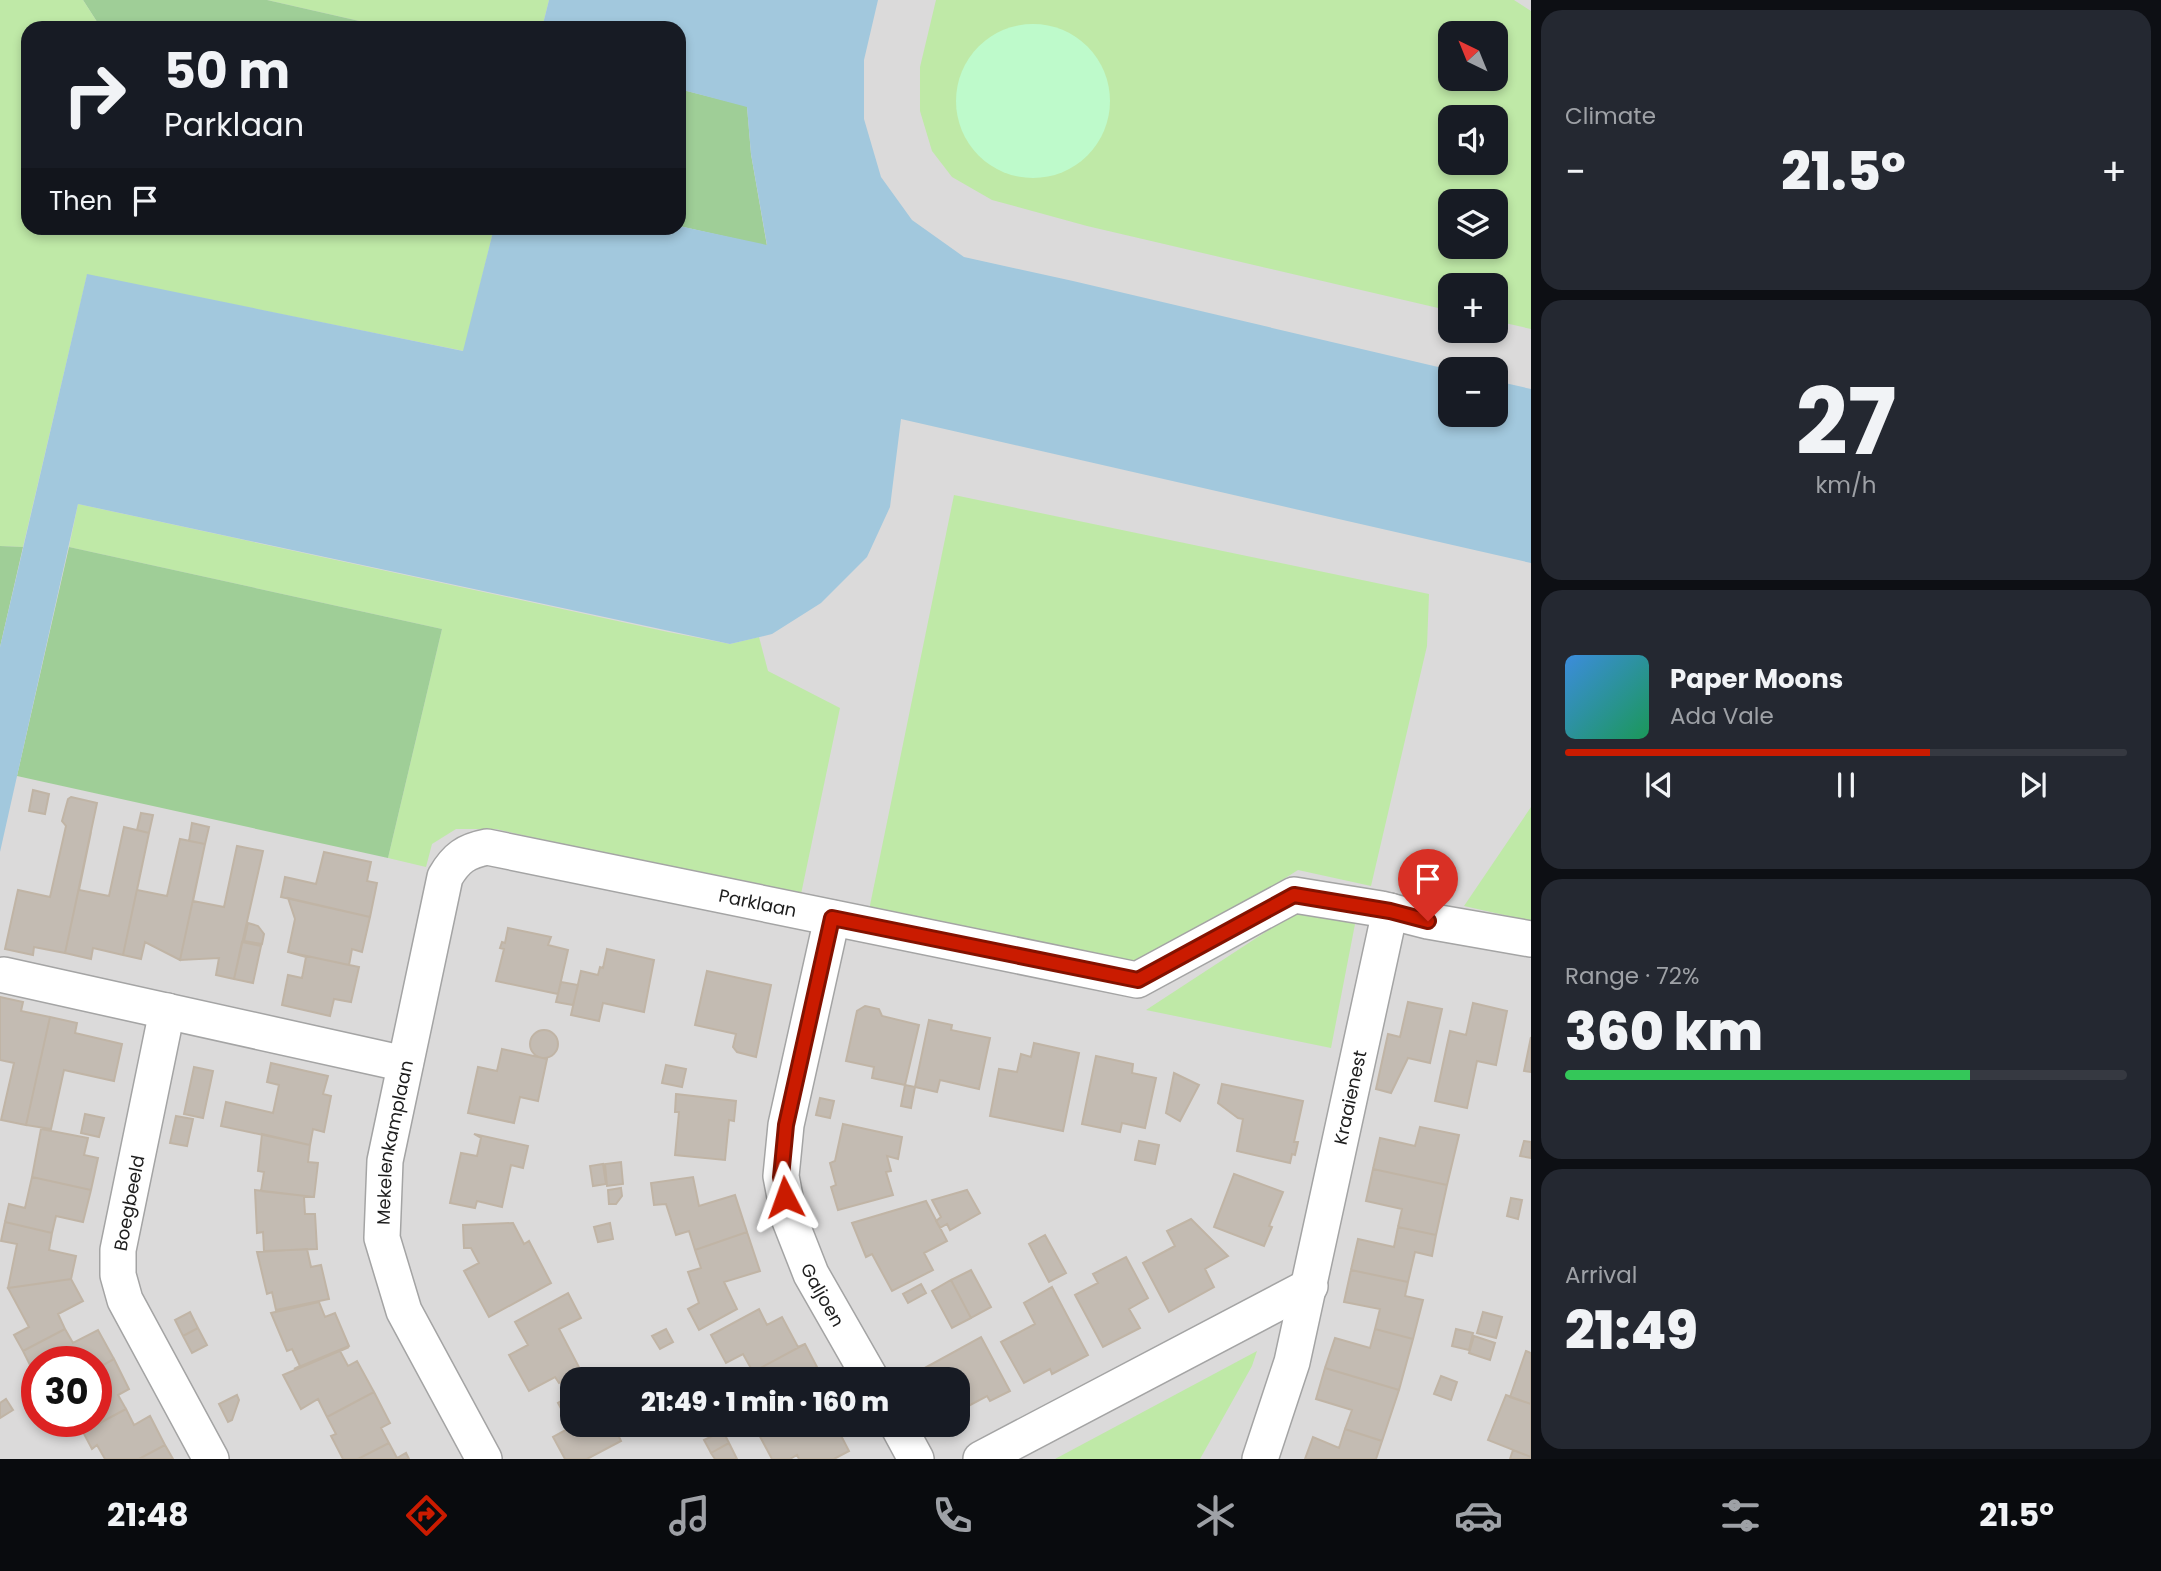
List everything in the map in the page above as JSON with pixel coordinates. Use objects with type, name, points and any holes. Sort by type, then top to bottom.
[{"type":"street","name":"Parklaan","points":[[461,855],[473,849],[487,847],[1138,980],[1294,895],[1531,939]]},
{"type":"street","name":"Mekelenkamplaan","points":[[461,855],[445,877],[384,1161],[382,1238],[404,1311],[484,1459]]},
{"type":"street","name":"Kraaienest","points":[[1260,1459],[1293,1362],[1390,911]]},
{"type":"street","name":"Galjoen","points":[[832,918],[786,1125],[781,1177],[789,1218],[811,1274],[864,1367]]},
{"type":"street","points":[[4,975],[405,1064]]},
{"type":"street","name":"Boegbeeld","points":[[167,1011],[118,1250],[118,1275],[125,1300],[211,1459]]},
{"type":"street","points":[[981,1459],[1310,1286]]},
{"type":"street","points":[[904,1437],[916,1459]]},
{"type":"shaded area","points":[[145,0],[1531,0],[1531,1459],[0,1459],[0,411],[60,235],[686,235],[686,21],[137,21]]},
{"type":"green space","points":[[0,0],[83,0],[96,21],[21,21],[21,235],[492,235],[464,351],[87,275],[23,547],[0,546]]},
{"type":"green space","points":[[83,0],[267,0],[359,21],[96,21]]},
{"type":"green space","points":[[267,0],[549,0],[544,21],[359,21]]},
{"type":"green space","points":[[936,0],[1514,0],[1531,11],[1531,329],[1508,324],[1508,273],[1438,273],[1438,308],[1087,226],[992,200],[952,177],[932,151],[920,111],[920,67]]},
{"type":"green space","points":[[1033,24],[1063,30],[1088,46],[1104,71],[1110,101],[1104,131],[1088,156],[1063,172],[1033,178],[1003,172],[978,156],[962,131],[956,101],[962,71],[978,46],[1003,30]]},
{"type":"green space","points":[[686,91],[747,106],[751,154],[767,246],[686,228]]},
{"type":"green space","points":[[954,495],[1429,594],[1427,646],[1371,886],[1298,870],[1143,968],[868,915]]},
{"type":"green space","points":[[78,504],[668,632],[730,644],[759,637],[768,671],[840,708],[800,899],[496,829],[456,829],[432,844],[426,867],[388,858],[442,629],[69,547]]},
{"type":"green space","points":[[0,546],[23,547],[0,647]]},
{"type":"green space","points":[[69,547],[442,629],[388,858],[17,776]]},
{"type":"green space","points":[[1531,807],[1531,921],[1464,906]]},
{"type":"green space","points":[[1296,912],[1356,919],[1331,1048],[1146,1010]]},
{"type":"green space","points":[[1257,1351],[1252,1366],[1200,1459],[1055,1459]]},
{"type":"water","points":[[549,0],[878,0],[864,60],[864,119],[881,177],[912,220],[964,257],[1438,367],[1438,427],[1508,427],[1508,384],[1531,389],[1531,563],[901,419],[890,507],[867,557],[821,603],[772,634],[730,644],[78,504],[0,852],[0,647],[87,274],[463,351],[492,235],[686,235],[686,228],[767,245],[751,154],[747,107],[686,91],[686,21],[544,21]]},
{"type":"building","points":[[33,790],[49,794],[45,814],[29,811]]},
{"type":"building","points":[[71,797],[97,803],[65,953],[34,947],[33,955],[5,949],[18,890],[50,897],[66,826],[62,821],[68,799]]},
{"type":"building","points":[[141,813],[153,815],[149,833],[137,830]]},
{"type":"building","points":[[192,823],[209,827],[205,844],[189,841]]},
{"type":"building","points":[[124,827],[149,833],[123,955],[93,948],[91,959],[65,953],[91,832],[79,890],[109,896]]},
{"type":"building","points":[[149,833],[137,890],[167,896],[180,839],[205,844],[180,960],[145,942],[141,959],[123,955]]},
{"type":"building","points":[[205,844],[193,901],[224,907],[237,846],[263,851],[234,979],[216,975],[219,958],[180,960]]},
{"type":"building","points":[[324,852],[371,862],[367,881],[377,883],[370,917],[281,897],[285,877],[316,884]]},
{"type":"building","points":[[288,898],[370,917],[362,952],[352,949],[349,965],[288,952],[295,919]]},
{"type":"building","points":[[248,923],[258,926],[264,934],[262,944],[244,941]]},
{"type":"building","points":[[508,928],[551,937],[548,945],[568,950],[558,994],[496,981],[504,949],[500,948],[502,942],[505,943]]},
{"type":"building","points":[[242,942],[261,946],[253,983],[234,979]]},
{"type":"building","points":[[607,949],[654,960],[644,1012],[603,1003],[599,1021],[571,1015],[581,971],[598,975],[600,967],[603,968]]},
{"type":"building","points":[[288,952],[359,967],[351,1002],[334,999],[330,1016],[282,1005],[288,975],[302,978],[306,957]]},
{"type":"building","points":[[707,971],[771,985],[756,1057],[737,1052],[733,1047],[736,1034],[695,1025]]},
{"type":"building","points":[[561,982],[578,985],[573,1005],[556,1002]]},
{"type":"building","points":[[0,997],[23,1002],[21,1011],[50,1017],[26,1125],[1,1120],[14,1063],[0,1060]]},
{"type":"building","points":[[1408,1002],[1442,1009],[1430,1063],[1408,1058],[1391,1093],[1376,1089],[1388,1034],[1400,1037]]},
{"type":"building","points":[[1473,1003],[1507,1011],[1496,1065],[1477,1061],[1467,1108],[1435,1101],[1450,1031],[1466,1035]]},
{"type":"building","points":[[865,1006],[879,1009],[882,1016],[919,1025],[905,1085],[872,1078],[874,1067],[846,1061],[857,1011]]},
{"type":"building","points":[[50,1017],[77,1023],[75,1033],[122,1044],[114,1081],[64,1070],[51,1129],[26,1125]]},
{"type":"building","points":[[929,1020],[952,1025],[951,1030],[990,1038],[979,1089],[940,1080],[937,1092],[915,1087]]},
{"type":"building","points":[[544,1030],[554,1034],[558,1044],[554,1054],[544,1058],[534,1054],[530,1044],[534,1034]]},
{"type":"building","points":[[1531,1037],[1531,1072],[1524,1071]]},
{"type":"building","points":[[1034,1043],[1079,1053],[1063,1131],[990,1116],[999,1069],[1017,1072],[1021,1054],[1031,1057]]},
{"type":"building","points":[[502,1049],[547,1059],[538,1101],[520,1097],[514,1123],[468,1113],[478,1067],[497,1071]]},
{"type":"building","points":[[1096,1056],[1133,1064],[1132,1073],[1156,1078],[1145,1128],[1122,1123],[1120,1132],[1082,1124]]},
{"type":"building","points":[[271,1063],[328,1076],[323,1094],[331,1096],[324,1132],[313,1129],[310,1145],[221,1126],[226,1102],[273,1113],[279,1085],[267,1082]]},
{"type":"building","points":[[666,1065],[686,1069],[682,1087],[662,1083]]},
{"type":"building","points":[[194,1067],[213,1071],[203,1118],[184,1114]]},
{"type":"building","points":[[1174,1073],[1199,1085],[1180,1121],[1166,1113]]},
{"type":"building","points":[[1222,1084],[1303,1101],[1294,1142],[1298,1142],[1290,1163],[1237,1151],[1243,1119],[1218,1103]]},
{"type":"building","points":[[905,1085],[915,1087],[911,1108],[901,1106]]},
{"type":"building","points":[[676,1094],[736,1101],[734,1121],[729,1120],[725,1160],[675,1155],[679,1112],[675,1112]]},
{"type":"building","points":[[820,1098],[834,1101],[830,1118],[816,1115]]},
{"type":"building","points":[[85,1114],[104,1118],[99,1137],[81,1133]]},
{"type":"building","points":[[176,1116],[193,1119],[187,1146],[170,1143]]},
{"type":"building","points":[[843,1124],[902,1137],[898,1159],[887,1156],[891,1171],[886,1172],[893,1195],[838,1210],[831,1187],[836,1185],[830,1163],[835,1161]]},
{"type":"building","points":[[1420,1127],[1459,1135],[1447,1185],[1373,1169],[1380,1138],[1415,1146]]},
{"type":"building","points":[[41,1129],[88,1138],[84,1155],[98,1158],[91,1190],[32,1177]]},
{"type":"building","points":[[262,1134],[310,1145],[308,1162],[318,1163],[314,1197],[261,1191],[264,1172],[258,1171]]},
{"type":"building","points":[[474,1134],[528,1146],[523,1168],[511,1165],[502,1207],[477,1201],[475,1208],[450,1203],[461,1153],[477,1156],[481,1138]]},
{"type":"building","points":[[1139,1141],[1159,1145],[1155,1164],[1135,1160]]},
{"type":"building","points":[[1524,1141],[1531,1142],[1531,1158],[1520,1156]]},
{"type":"building","points":[[621,1162],[623,1184],[607,1186],[605,1164]]},
{"type":"building","points":[[603,1164],[606,1184],[593,1186],[590,1166]]},
{"type":"building","points":[[1373,1169],[1447,1185],[1436,1235],[1398,1227],[1402,1209],[1366,1201]]},
{"type":"building","points":[[1234,1174],[1283,1192],[1264,1246],[1214,1227]]},
{"type":"building","points":[[32,1177],[91,1190],[83,1222],[56,1216],[52,1233],[5,1222],[9,1204],[25,1208]]},
{"type":"building","points":[[693,1177],[699,1206],[735,1195],[747,1232],[695,1250],[689,1231],[676,1235],[666,1204],[654,1205],[651,1183]]},
{"type":"building","points":[[621,1188],[622,1196],[616,1204],[609,1204],[608,1190]]},
{"type":"building","points":[[255,1190],[314,1197],[304,1197],[305,1214],[315,1214],[317,1249],[264,1251],[263,1232],[257,1233]]},
{"type":"building","points":[[967,1190],[980,1213],[950,1230],[947,1224],[940,1228],[936,1221],[941,1217],[932,1200]]},
{"type":"building","points":[[1511,1198],[1522,1200],[1518,1219],[1507,1216]]},
{"type":"building","points":[[926,1201],[947,1241],[924,1253],[933,1270],[892,1291],[872,1254],[866,1257],[852,1223]]},
{"type":"building","points":[[1191,1219],[1228,1256],[1205,1269],[1214,1287],[1169,1312],[1143,1263],[1175,1246],[1167,1231]]},
{"type":"building","points":[[5,1222],[52,1233],[49,1250],[76,1256],[71,1279],[8,1288],[17,1244],[1,1241]]},
{"type":"building","points":[[513,1223],[524,1244],[529,1241],[551,1283],[489,1317],[464,1271],[479,1263],[471,1248],[464,1248],[463,1225]]},
{"type":"building","points":[[610,1223],[613,1239],[598,1242],[594,1227]]},
{"type":"building","points":[[1398,1227],[1436,1235],[1432,1256],[1415,1252],[1408,1282],[1351,1270],[1358,1239],[1394,1247]]},
{"type":"building","points":[[747,1232],[760,1271],[724,1282],[737,1309],[699,1330],[688,1309],[699,1303],[688,1272],[701,1268],[695,1250]]},
{"type":"building","points":[[1045,1235],[1066,1273],[1049,1282],[1029,1244]]},
{"type":"building","points":[[307,1249],[311,1267],[321,1265],[329,1299],[276,1310],[272,1292],[267,1294],[257,1252]]},
{"type":"building","points":[[1126,1257],[1148,1298],[1129,1309],[1140,1328],[1103,1347],[1075,1295],[1098,1283],[1093,1274]]},
{"type":"building","points":[[971,1270],[991,1307],[971,1318],[951,1280]]},
{"type":"building","points":[[1351,1270],[1408,1282],[1405,1296],[1423,1300],[1413,1339],[1375,1329],[1380,1309],[1344,1302]]},
{"type":"building","points":[[71,1279],[83,1301],[58,1314],[65,1329],[33,1346],[21,1347],[14,1335],[29,1327],[8,1288]]},
{"type":"building","points":[[951,1280],[971,1318],[952,1328],[932,1291]]},
{"type":"building","points":[[921,1284],[926,1293],[908,1303],[903,1294]]},
{"type":"building","points":[[1052,1287],[1088,1355],[1052,1374],[1050,1369],[1024,1383],[1001,1342],[1035,1324],[1024,1303]]},
{"type":"building","points":[[568,1293],[581,1318],[559,1329],[579,1367],[560,1367],[560,1382],[555,1377],[529,1391],[509,1355],[528,1345],[515,1322]]},
{"type":"building","points":[[319,1302],[325,1317],[335,1313],[349,1346],[294,1369],[300,1366],[292,1349],[287,1351],[271,1313]]},
{"type":"building","points":[[759,1309],[767,1325],[782,1317],[798,1347],[805,1344],[762,1367],[750,1367],[743,1354],[726,1363],[711,1335]]},
{"type":"building","points":[[190,1312],[198,1328],[183,1336],[175,1320]]},
{"type":"building","points":[[1483,1312],[1502,1317],[1496,1338],[1477,1333]]},
{"type":"building","points":[[198,1328],[207,1345],[192,1353],[183,1336]]},
{"type":"building","points":[[65,1329],[73,1343],[98,1330],[107,1346],[33,1346]]},
{"type":"building","points":[[666,1329],[673,1342],[660,1349],[652,1336]]},
{"type":"building","points":[[1375,1329],[1413,1339],[1399,1390],[1325,1368],[1335,1338],[1370,1348]]},
{"type":"building","points":[[1456,1329],[1473,1333],[1469,1350],[1452,1346]]},
{"type":"building","points":[[1474,1336],[1495,1343],[1490,1360],[1469,1353]]},
{"type":"building","points":[[981,1337],[1010,1391],[990,1401],[987,1396],[970,1405],[970,1367],[926,1367]]},
{"type":"building","points":[[805,1344],[817,1367],[762,1367]]},
{"type":"building","points":[[349,1347],[340,1351],[348,1366],[357,1361],[374,1392],[327,1417],[318,1399],[301,1409],[283,1375]]},
{"type":"building","points":[[1526,1351],[1531,1353],[1531,1404],[1510,1397]]},
{"type":"building","points":[[114,1359],[129,1389],[118,1395],[126,1409],[112,1416]]},
{"type":"building","points":[[1325,1368],[1399,1390],[1382,1441],[1345,1429],[1352,1410],[1316,1399]]},
{"type":"building","points":[[1441,1376],[1457,1382],[1451,1400],[1434,1394]]},
{"type":"building","points":[[374,1392],[390,1423],[381,1428],[389,1443],[358,1459],[343,1459],[331,1436],[336,1434],[327,1417]]},
{"type":"building","points":[[237,1395],[239,1400],[232,1420],[228,1422],[219,1404]]},
{"type":"building","points":[[1506,1395],[1531,1404],[1531,1457],[1488,1440]]},
{"type":"building","points":[[6,1399],[13,1410],[0,1418],[0,1403]]},
{"type":"building","points":[[126,1409],[134,1425],[150,1416],[165,1445],[139,1459],[105,1459],[97,1445],[92,1449],[86,1437],[112,1437],[112,1416]]},
{"type":"building","points":[[1345,1429],[1382,1441],[1376,1459],[1305,1459],[1313,1437],[1339,1448]]},
{"type":"building","points":[[560,1433],[560,1437],[619,1437],[621,1441],[587,1459],[565,1459],[553,1437]]},
{"type":"building","points":[[710,1437],[726,1437],[729,1443],[711,1453],[704,1440]]},
{"type":"building","points":[[760,1437],[842,1437],[849,1451],[834,1459],[799,1459],[797,1455],[790,1459],[772,1459]]},
{"type":"building","points":[[389,1443],[397,1458],[406,1453],[409,1459],[358,1459]]},
{"type":"building","points":[[729,1443],[737,1459],[715,1459],[711,1453]]},
{"type":"building","points":[[165,1445],[173,1459],[139,1459]]},
{"type":"building","points":[[1513,1450],[1531,1457],[1531,1459],[1510,1459]]},
{"type":"route","points":[[785,1197],[781,1177],[786,1125],[832,918],[1138,980],[1294,895],[1390,911],[1428,921]]}]
